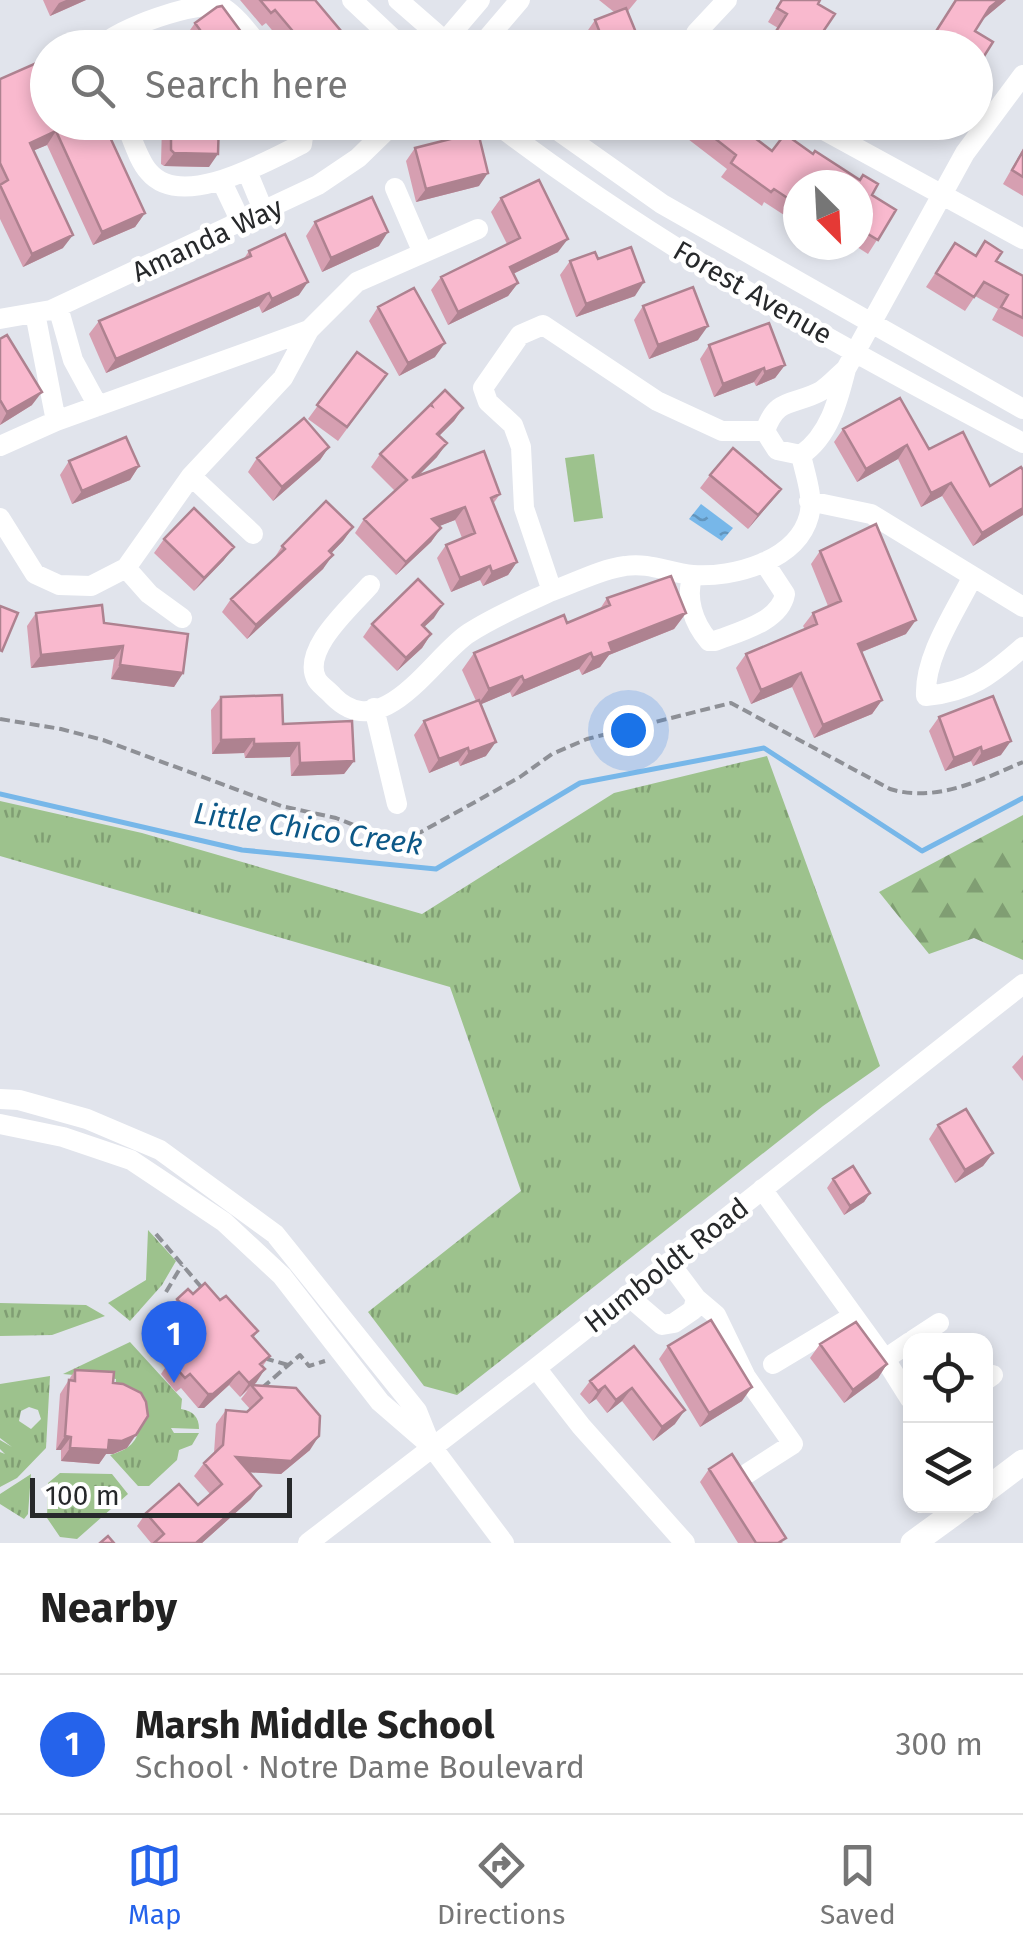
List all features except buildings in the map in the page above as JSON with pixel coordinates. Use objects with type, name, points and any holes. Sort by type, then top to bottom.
[{"type":"main road","points":[[993,1485],[1023,1462]]},
{"type":"main road","points":[[913,1543],[954,1513]]},
{"type":"street","points":[[131,30],[164,12],[203,0],[223,8],[244,30]]},
{"type":"street","points":[[352,0],[384,30]]},
{"type":"street","points":[[398,0],[431,30]]},
{"type":"street","points":[[458,30],[480,0]]},
{"type":"street","points":[[494,30],[520,0]]},
{"type":"street","points":[[699,30],[727,0]]},
{"type":"street","points":[[993,116],[1023,75]]},
{"type":"street","points":[[133,140],[149,173],[166,184],[199,186],[222,182],[247,171],[302,144],[303,140]]},
{"type":"street","name":"Amanda Way","points":[[0,318],[58,307],[264,212],[318,186],[376,140]]},
{"type":"street","name":"Forest Avenue","points":[[518,140],[592,194],[852,361],[1023,443]]},
{"type":"street","name":"Forest Avenue","points":[[571,140],[662,204],[1023,409]]},
{"type":"street","points":[[842,140],[1023,239]]},
{"type":"street","points":[[801,456],[812,448],[836,408],[852,361],[975,140]]},
{"type":"street","points":[[247,171],[264,212]]},
{"type":"street","points":[[222,182],[241,222]]},
{"type":"street","points":[[395,188],[423,253]]},
{"type":"street","points":[[1,527],[35,574],[60,585],[91,586],[126,568],[191,476],[283,378],[309,330],[356,282],[478,229]]},
{"type":"street","points":[[58,307],[73,360],[98,406]]},
{"type":"street","points":[[35,313],[56,421]]},
{"type":"street","points":[[552,591],[524,508],[517,436],[513,425],[488,402],[482,388],[520,335],[544,325],[657,401],[722,431],[765,431]]},
{"type":"street","points":[[0,446],[56,421],[309,330]]},
{"type":"street","points":[[765,431],[771,412],[820,392],[852,361]]},
{"type":"street","points":[[765,431],[778,450],[801,456]]},
{"type":"street","points":[[370,585],[326,634],[313,659],[316,679],[342,705],[362,711],[392,702],[421,682],[466,634],[552,591],[622,566],[648,565],[693,574],[731,573],[764,562],[792,543],[809,517],[801,456]]},
{"type":"street","points":[[191,476],[252,534]]},
{"type":"street","points":[[809,501],[871,514],[1023,608]]},
{"type":"street","points":[[693,574],[688,587],[690,605],[704,635],[715,641],[772,616],[783,605],[780,584],[764,562]]},
{"type":"street","points":[[126,568],[149,594],[182,618]]},
{"type":"street","points":[[972,578],[940,642],[925,682],[926,696],[956,693],[992,674],[1023,647]]},
{"type":"street","points":[[374,708],[397,804]]},
{"type":"street","name":"Humboldt Road","points":[[308,1543],[1023,984]]},
{"type":"street","points":[[0,1099],[19,1100],[87,1118],[160,1150],[275,1234],[417,1411],[432,1448]]},
{"type":"street","points":[[0,1124],[62,1137],[130,1160],[224,1222],[282,1276],[380,1402],[432,1448],[504,1543]]},
{"type":"street","points":[[762,1189],[903,1387]]},
{"type":"street","points":[[669,1262],[696,1298],[716,1315],[746,1377],[793,1444],[748,1473]]},
{"type":"street","points":[[628,1295],[662,1325],[674,1323],[693,1310],[696,1298]]},
{"type":"street","points":[[773,1364],[853,1316]]},
{"type":"street","points":[[925,1333],[939,1324]]},
{"type":"street","points":[[885,1359],[903,1347]]},
{"type":"street","points":[[536,1368],[581,1426],[685,1543]]},
{"type":"path","points":[[0,719],[103,740],[281,806],[336,818],[394,841],[412,837],[520,777],[552,754],[587,739],[731,703],[890,789],[912,796],[970,785],[1023,762]]},
{"type":"path","points":[[156,1234],[206,1293]]},
{"type":"path","points":[[166,1292],[182,1265]]},
{"type":"path","points":[[255,1348],[267,1362],[288,1366]]},
{"type":"path","points":[[261,1389],[300,1355],[309,1366],[325,1361]]},
{"type":"green space","points":[[594,454],[603,518],[574,522],[565,458]]},
{"type":"green space","points":[[767,756],[880,1066],[823,1106],[457,1395],[424,1386],[368,1312],[521,1191],[450,987],[0,856],[0,801],[142,833],[422,914],[614,793]]},
{"type":"green space","points":[[1023,815],[1023,960],[974,938],[929,954],[879,892]]},
{"type":"green space","points":[[148,1230],[176,1261],[162,1285],[130,1321],[108,1303],[146,1280]]},
{"type":"green space","points":[[0,1303],[86,1305],[105,1316],[52,1335],[0,1336]]},
{"type":"green space","points":[[130,1342],[182,1399],[181,1409],[194,1415],[199,1425],[199,1429],[171,1428],[174,1433],[199,1433],[192,1445],[179,1450],[177,1460],[149,1486],[138,1486],[110,1455],[131,1444],[140,1422],[115,1396],[116,1379],[63,1374]]},
{"type":"green space","points":[[50,1376],[46,1448],[17,1478],[0,1487],[0,1452],[5,1454],[0,1449],[0,1440],[12,1447],[0,1438],[0,1384]],"holes":[[[29,1407],[38,1410],[41,1419],[31,1429],[19,1421],[21,1411]]]},
{"type":"green space","points":[[60,1473],[112,1474],[128,1494],[77,1539],[60,1537],[47,1518],[48,1483]]},
{"type":"green space","points":[[31,1474],[28,1514],[24,1519],[0,1504],[0,1494]]},
{"type":"water","points":[[701,504],[733,528],[722,541],[689,519]]},
{"type":"waterway","name":"Little Chico Creek","points":[[0,794],[242,850],[436,869],[580,783],[764,748],[922,851],[1023,798]]},
{"type":"place","name":"Marsh Middle School","points":[[174,1383]]}]
